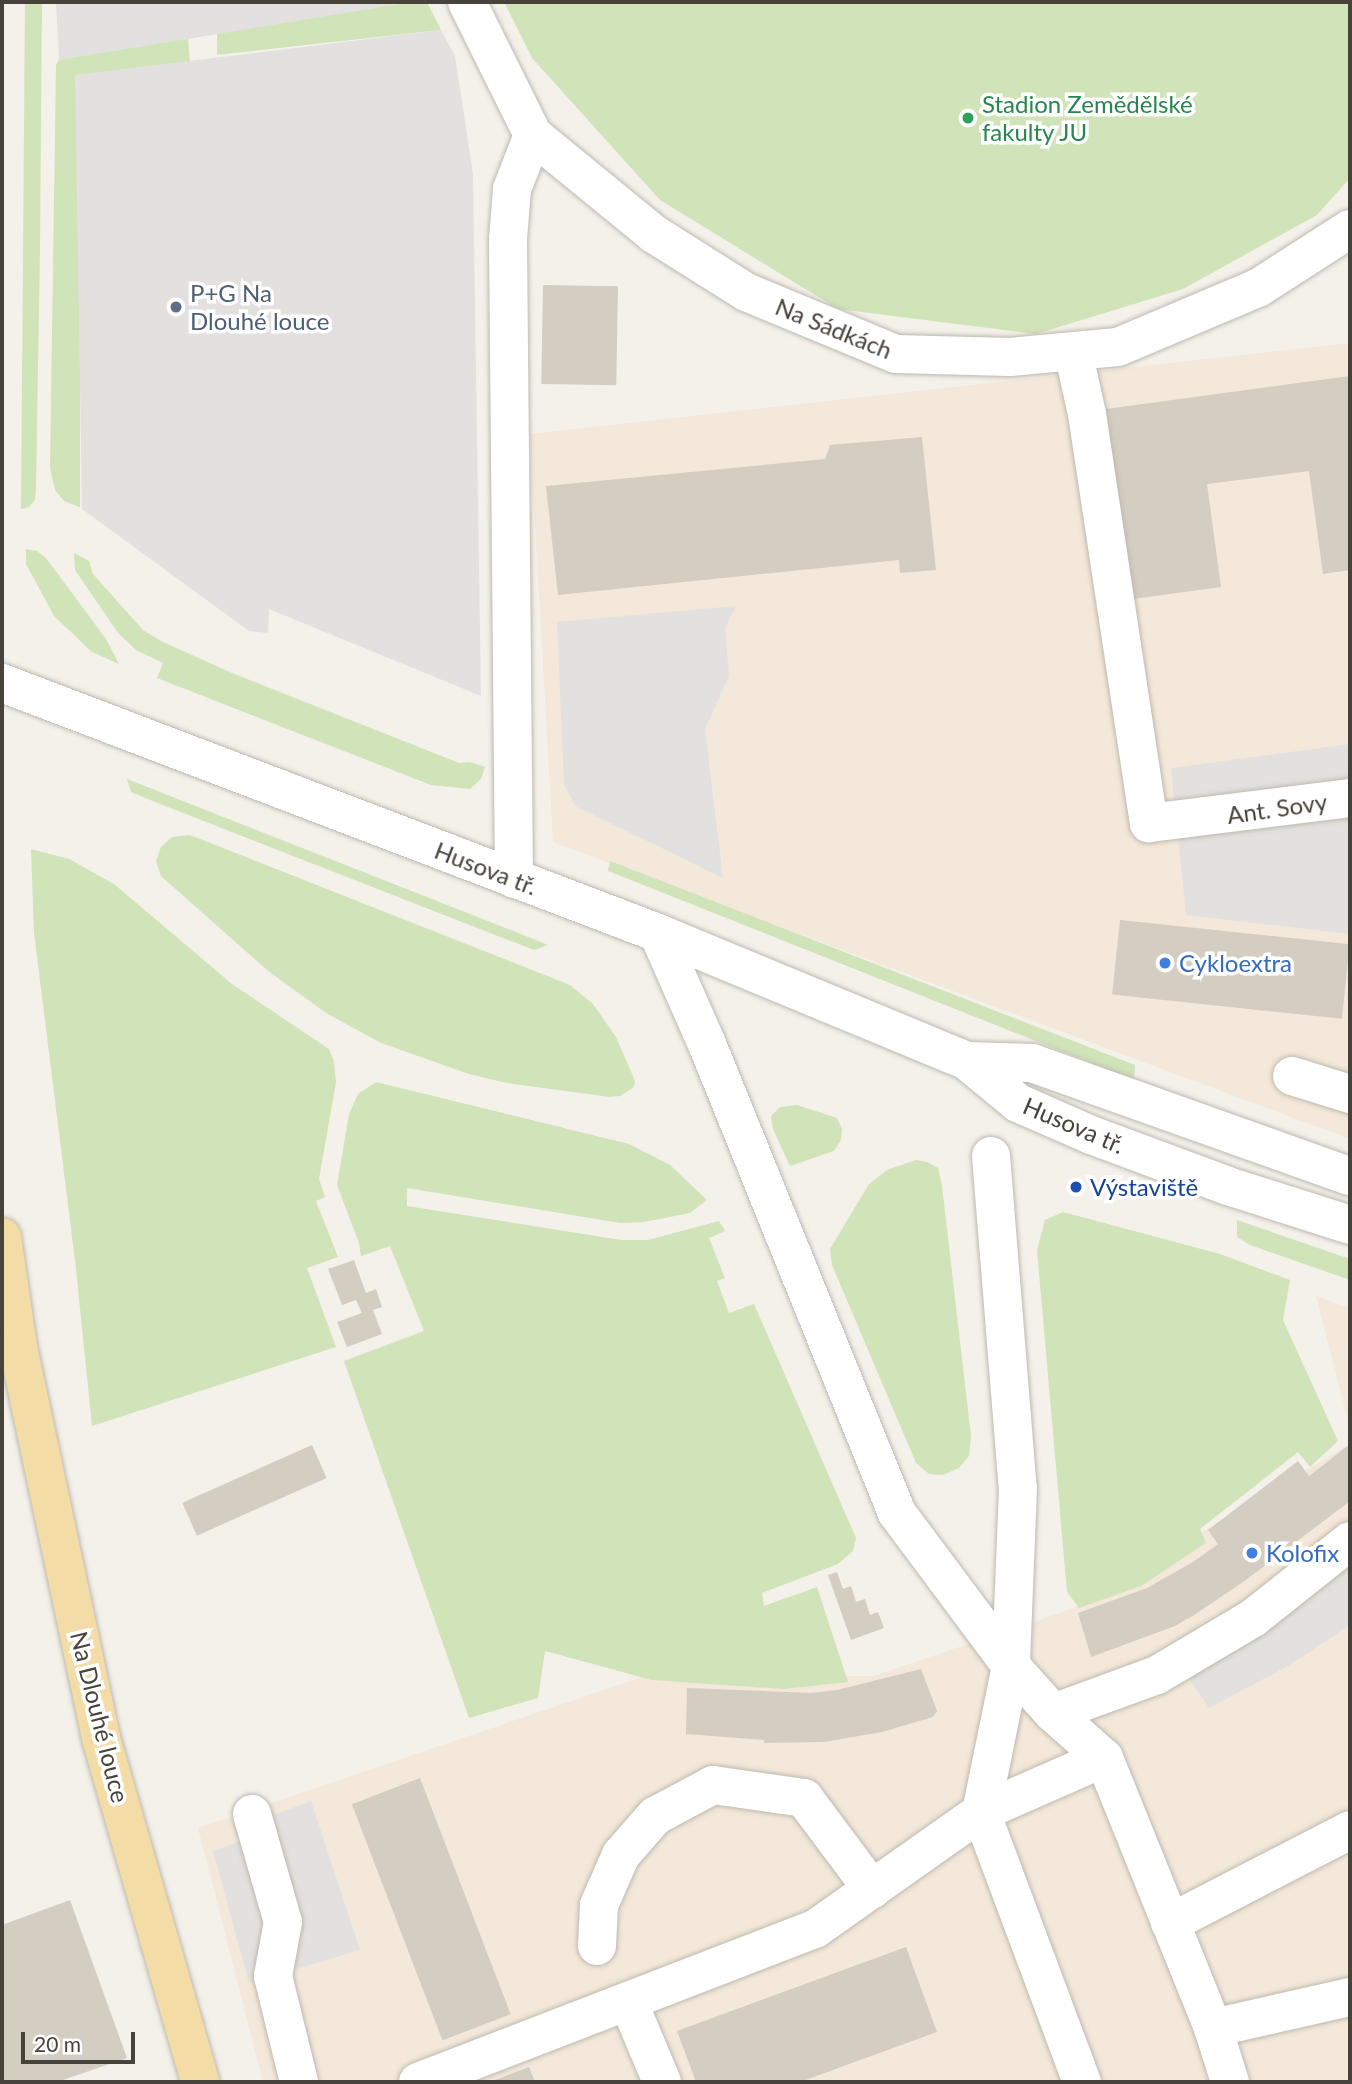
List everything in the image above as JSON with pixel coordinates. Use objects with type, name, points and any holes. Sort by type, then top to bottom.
[{"type":"main road","name":"Na Dlouhé louce","points":[[2,1237],[18,1347],[101,1738],[200,2082]]},
{"type":"street","name":"Na Sádkách","points":[[467,2],[533,135],[654,234],[746,292],[896,354],[1010,357],[1118,347],[1258,289],[1350,229]]},
{"type":"street","points":[[514,878],[508,239],[512,189],[533,135]]},
{"type":"street","name":"Ant. Sovy","points":[[1073,351],[1087,414],[1149,823],[1350,798]]},
{"type":"street","name":"Husova tř.","points":[[2,683],[658,933],[967,1061],[1018,1103],[1091,1135],[1228,1186],[1350,1226]]},
{"type":"street","points":[[658,933],[707,1044],[897,1513],[1011,1666],[1053,1713],[1104,1758],[1213,2028],[1230,2082]]},
{"type":"street","name":"Husova tř.","points":[[967,1061],[1032,1063],[1350,1176]]},
{"type":"street","points":[[1292,1076],[1350,1094]]},
{"type":"street","points":[[991,1156],[1018,1488],[1011,1666],[981,1812],[1082,2082]]},
{"type":"street","points":[[1053,1713],[1157,1675],[1253,1618],[1350,1541]]},
{"type":"street","points":[[418,2082],[815,1929],[981,1812],[1104,1758]]},
{"type":"street","points":[[597,1946],[599,1905],[621,1855],[655,1816],[713,1785],[804,1798],[872,1889]]},
{"type":"street","points":[[252,1814],[283,1922],[272,1976],[299,2082]]},
{"type":"street","points":[[1170,1923],[1350,1830]]},
{"type":"street","points":[[1213,2028],[1350,1997]]},
{"type":"street","points":[[628,2001],[662,2082]]},
{"type":"shaded area","points":[[56,2],[412,2],[59,60]]},
{"type":"shaded area","points":[[441,30],[455,56],[473,174],[481,696],[269,609],[268,633],[249,631],[82,509],[75,75]]},
{"type":"shaded area","points":[[1350,343],[1350,1139],[553,842],[530,434]]},
{"type":"shaded area","points":[[736,606],[725,628],[729,676],[705,729],[723,878],[575,806],[564,784],[557,622]]},
{"type":"shaded area","points":[[1350,744],[1350,934],[1186,915],[1171,768]]},
{"type":"shaded area","points":[[1316,1296],[1350,1308],[1350,1428]]},
{"type":"shaded area","points":[[1350,1444],[1350,2082],[263,2082],[198,1828],[645,1676],[874,1676],[1074,1608]]},
{"type":"shaded area","points":[[1350,1541],[1350,1625],[1290,1665],[1209,1708],[1178,1663]]},
{"type":"shaded area","points":[[311,1801],[360,1950],[249,1983],[213,1851],[258,1835],[263,1819]]},
{"type":"green space","points":[[25,2],[42,2],[36,488],[35,500],[29,507],[21,509]]},
{"type":"green space","points":[[411,2],[427,2],[441,30],[217,55],[217,32]]},
{"type":"green space","name":"Stadion Zemědělské fakulty JU","points":[[504,2],[1350,2],[1350,178],[1317,215],[1183,289],[1036,334],[838,309],[660,200],[532,58]]},
{"type":"green space","points":[[188,37],[191,77],[80,94],[80,507],[64,501],[55,490],[50,468],[56,65],[62,55]]},
{"type":"green space","points":[[26,549],[37,551],[46,558],[106,639],[119,664],[92,652],[54,616],[26,564]]},
{"type":"green space","points":[[74,553],[89,561],[93,574],[143,630],[163,642],[232,673],[459,763],[470,762],[485,767],[481,779],[470,789],[431,785],[157,678],[163,663],[136,650],[118,633],[75,570]]},
{"type":"green space","points":[[127,779],[548,945],[534,950],[155,802],[131,792]]},
{"type":"green space","points":[[190,835],[570,985],[593,1004],[616,1037],[635,1081],[634,1087],[620,1096],[610,1097],[507,1083],[469,1074],[381,1043],[326,1013],[267,970],[161,876],[156,861],[161,847],[172,837]]},
{"type":"green space","points":[[31,849],[69,859],[114,884],[232,984],[329,1049],[334,1061],[336,1082],[319,1179],[325,1197],[316,1201],[338,1257],[307,1268],[336,1347],[92,1426],[76,1269],[34,933]]},
{"type":"green space","points":[[610,861],[1135,1065],[1134,1080],[608,871]]},
{"type":"green space","points":[[376,1082],[629,1144],[670,1165],[707,1200],[690,1213],[644,1222],[620,1223],[407,1188],[407,1206],[621,1240],[648,1240],[719,1221],[725,1231],[709,1238],[725,1278],[717,1281],[729,1313],[754,1304],[856,1538],[853,1551],[838,1564],[762,1593],[764,1606],[817,1587],[848,1682],[784,1689],[652,1680],[545,1651],[538,1698],[469,1718],[344,1361],[424,1331],[390,1246],[361,1256],[359,1243],[337,1185],[349,1114],[358,1094]]},
{"type":"green space","points":[[797,1105],[837,1118],[842,1129],[841,1140],[834,1151],[790,1166],[773,1129],[771,1116],[780,1107]]},
{"type":"green space","points":[[916,1160],[938,1168],[942,1186],[971,1436],[969,1456],[959,1468],[943,1475],[929,1474],[916,1463],[832,1265],[830,1249],[869,1184],[887,1170]]},
{"type":"green space","points":[[1063,1212],[1220,1254],[1290,1280],[1283,1320],[1338,1441],[1310,1467],[1298,1452],[1200,1529],[1206,1543],[1141,1586],[1079,1608],[1067,1592],[1037,1250],[1045,1220]]},
{"type":"green space","points":[[1237,1220],[1350,1259],[1350,1280],[1250,1245],[1237,1237]]},
{"type":"building","points":[[543,285],[618,286],[616,385],[541,384]]},
{"type":"building","points":[[1350,376],[1350,570],[1323,574],[1309,471],[1207,484],[1221,587],[1133,599],[1106,409]]},
{"type":"building","points":[[922,437],[936,570],[900,573],[899,560],[558,595],[546,486],[825,459],[830,445]]},
{"type":"building","points":[[1120,920],[1350,944],[1342,1019],[1112,995]]},
{"type":"building","points":[[354,1260],[366,1293],[376,1289],[382,1307],[373,1310],[382,1334],[347,1347],[337,1322],[362,1313],[356,1300],[342,1305],[328,1269]]},
{"type":"building","points":[[1350,1444],[1350,1501],[1246,1580],[1194,1615],[1175,1626],[1091,1657],[1078,1613],[1147,1588],[1193,1562],[1218,1544],[1208,1530],[1298,1461],[1309,1476]]},
{"type":"building","points":[[312,1445],[327,1478],[197,1536],[182,1503]]},
{"type":"building","points":[[837,1572],[843,1589],[851,1586],[856,1602],[865,1599],[870,1615],[878,1612],[884,1628],[851,1640],[828,1575]]},
{"type":"building","points":[[921,1669],[937,1711],[933,1717],[882,1732],[824,1742],[764,1743],[764,1740],[686,1734],[687,1688],[811,1693],[837,1690]]},
{"type":"building","points":[[420,1778],[511,2014],[443,2040],[352,1804]]},
{"type":"building","points":[[70,1900],[127,2058],[57,2082],[2,2082],[2,1925]]},
{"type":"building","points":[[906,1947],[937,2032],[800,2082],[696,2082],[677,2031]]},
{"type":"building","points":[[529,2067],[535,2082],[490,2082]]},
{"type":"place","name":"Stadion Zemědělské fakulty JU","points":[[968,118]]},
{"type":"place","name":"P+G Na Dlouhé louce","points":[[176,307]]},
{"type":"place","name":"Cykloextra","points":[[1165,963]]},
{"type":"place","name":"Výstaviště","points":[[1076,1187]]},
{"type":"place","name":"Kolofix","points":[[1252,1553]]}]
